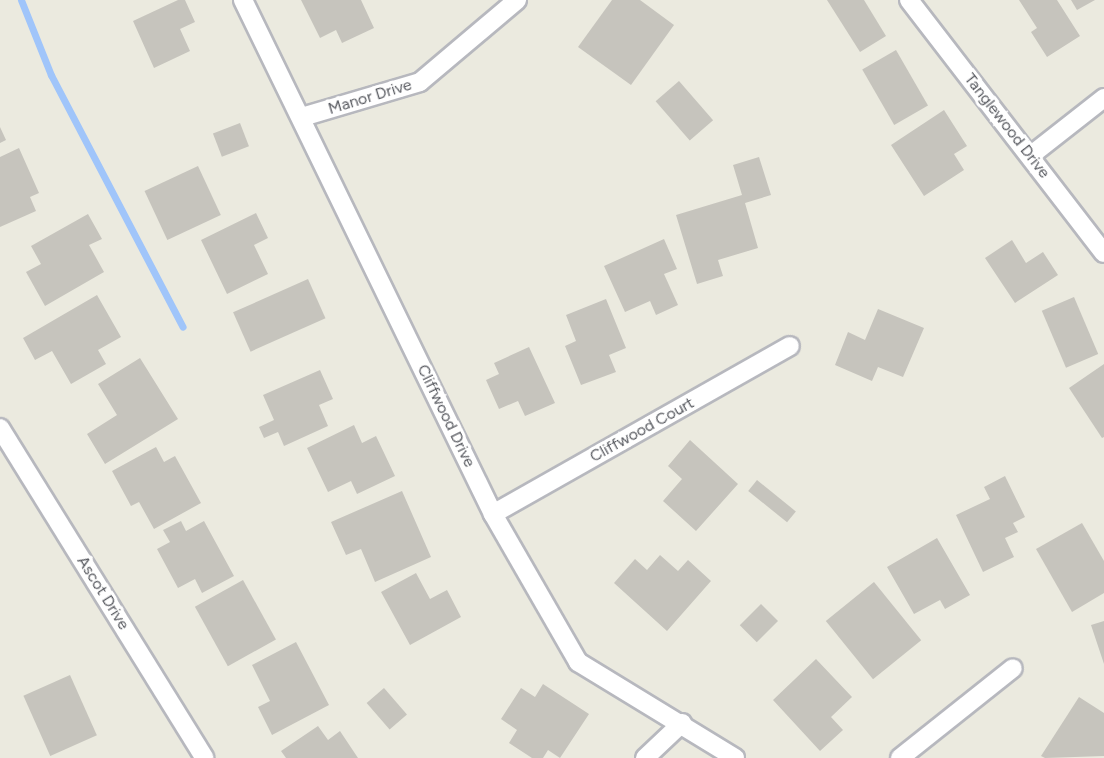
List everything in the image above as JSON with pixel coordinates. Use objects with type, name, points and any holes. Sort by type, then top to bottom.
[{"type":"street","name":"Cliffwood Drive","points":[[243,0],[303,117],[493,514],[578,662],[682,723],[735,758]]},
{"type":"street","name":"Manor Drive","points":[[303,117],[420,82],[517,0]]},
{"type":"street","name":"Tanglewood Drive","points":[[909,0],[1104,253]]},
{"type":"street","points":[[1030,156],[1104,98]]},
{"type":"street","name":"Cliffwood Court","points":[[493,514],[790,346]]},
{"type":"street","name":"Ascot Drive","points":[[0,428],[205,758]]},
{"type":"street","points":[[900,758],[1013,668]]},
{"type":"street","points":[[645,758],[682,723]]},
{"type":"building","points":[[178,0],[185,0],[195,22],[180,29],[190,51],[154,68],[133,21]]},
{"type":"building","points":[[301,0],[361,0],[374,28],[342,43],[336,30],[320,38]]},
{"type":"building","points":[[612,0],[640,0],[674,25],[631,85],[578,47]]},
{"type":"building","points":[[827,0],[864,0],[886,36],[860,52]]},
{"type":"building","points":[[1019,0],[1057,0],[1080,36],[1047,57],[1031,32],[1037,28]]},
{"type":"building","points":[[1071,0],[1095,0],[1077,10]]},
{"type":"building","points":[[896,50],[928,105],[894,125],[862,70]]},
{"type":"building","points":[[679,81],[713,120],[690,141],[656,101]]},
{"type":"building","points":[[944,110],[967,146],[954,154],[964,170],[924,196],[891,145]]},
{"type":"building","points":[[240,123],[249,146],[222,157],[213,133]]},
{"type":"building","points":[[0,127],[6,140],[0,143]]},
{"type":"building","points":[[19,148],[39,193],[30,197],[36,211],[0,227],[0,157]]},
{"type":"building","points":[[759,157],[771,195],[745,203],[758,248],[718,260],[723,276],[697,284],[676,215],[742,195],[733,165]]},
{"type":"building","points":[[198,166],[221,215],[167,240],[145,191]]},
{"type":"building","points":[[256,213],[268,238],[254,245],[268,274],[227,294],[201,240]]},
{"type":"building","points":[[88,214],[102,239],[89,245],[104,272],[45,306],[26,272],[41,264],[31,246]]},
{"type":"building","points":[[664,239],[677,269],[664,274],[678,305],[656,315],[650,301],[625,312],[604,266]]},
{"type":"building","points":[[1012,240],[1026,263],[1043,252],[1058,275],[1015,303],[985,258]]},
{"type":"building","points":[[308,279],[325,318],[251,352],[233,312]]},
{"type":"building","points":[[97,295],[121,337],[98,350],[106,364],[71,384],[52,351],[35,360],[23,338]]},
{"type":"building","points":[[1074,297],[1098,354],[1066,368],[1042,311]]},
{"type":"building","points":[[606,299],[626,348],[609,355],[616,372],[581,385],[565,346],[576,341],[566,315]]},
{"type":"building","points":[[878,309],[924,328],[903,377],[878,367],[872,381],[835,365],[848,332],[865,340]]},
{"type":"building","points":[[529,347],[555,403],[525,416],[518,401],[499,409],[486,380],[499,374],[494,363]]},
{"type":"building","points":[[140,358],[178,419],[105,464],[87,434],[117,415],[98,384]]},
{"type":"building","points":[[1104,364],[1104,437],[1102,438],[1069,388]]},
{"type":"building","points":[[320,370],[333,399],[319,405],[328,426],[284,446],[278,432],[264,438],[259,427],[274,420],[263,395]]},
{"type":"building","points":[[354,425],[362,443],[376,436],[395,476],[357,494],[351,481],[328,492],[307,448]]},
{"type":"building","points":[[690,440],[738,484],[696,531],[663,501],[682,479],[668,466]]},
{"type":"building","points":[[156,447],[164,462],[175,456],[201,503],[154,529],[139,502],[131,506],[112,471]]},
{"type":"building","points":[[1005,476],[1025,517],[1013,523],[1018,532],[1005,538],[1014,557],[983,572],[956,515],[990,499],[984,487]]},
{"type":"building","points":[[757,480],[796,511],[787,522],[748,491]]},
{"type":"building","points":[[402,491],[431,557],[375,582],[361,549],[346,555],[331,522]]},
{"type":"building","points":[[181,521],[186,531],[204,521],[234,576],[202,593],[195,579],[178,588],[157,549],[170,542],[163,530]]},
{"type":"building","points":[[1082,523],[1104,561],[1104,593],[1072,612],[1036,549]]},
{"type":"building","points":[[937,538],[970,595],[945,609],[940,600],[914,614],[887,567]]},
{"type":"building","points":[[660,555],[678,571],[688,560],[711,581],[667,631],[614,583],[635,559],[647,570]]},
{"type":"building","points":[[416,573],[430,599],[447,590],[461,617],[410,645],[381,592]]},
{"type":"building","points":[[243,580],[276,639],[228,666],[195,607]]},
{"type":"building","points":[[874,582],[921,640],[873,679],[826,621]]},
{"type":"building","points":[[761,604],[778,621],[757,642],[740,625]]},
{"type":"building","points":[[1104,621],[1104,664],[1091,625]]},
{"type":"building","points":[[296,642],[329,705],[272,735],[258,707],[270,701],[252,665]]},
{"type":"building","points":[[816,659],[852,697],[831,717],[843,730],[820,751],[773,700]]},
{"type":"building","points":[[70,675],[97,735],[50,756],[23,696]]},
{"type":"building","points":[[543,684],[589,714],[560,758],[548,750],[543,758],[532,758],[509,743],[517,730],[501,719],[521,688],[535,697]]},
{"type":"building","points":[[384,688],[407,714],[390,730],[367,703]]},
{"type":"building","points":[[1079,697],[1104,713],[1104,756],[1045,758],[1041,756]]},
{"type":"building","points":[[318,726],[328,740],[340,731],[358,758],[286,758],[281,751]]},
{"type":"waterway","points":[[21,0],[51,75],[183,327]]}]
